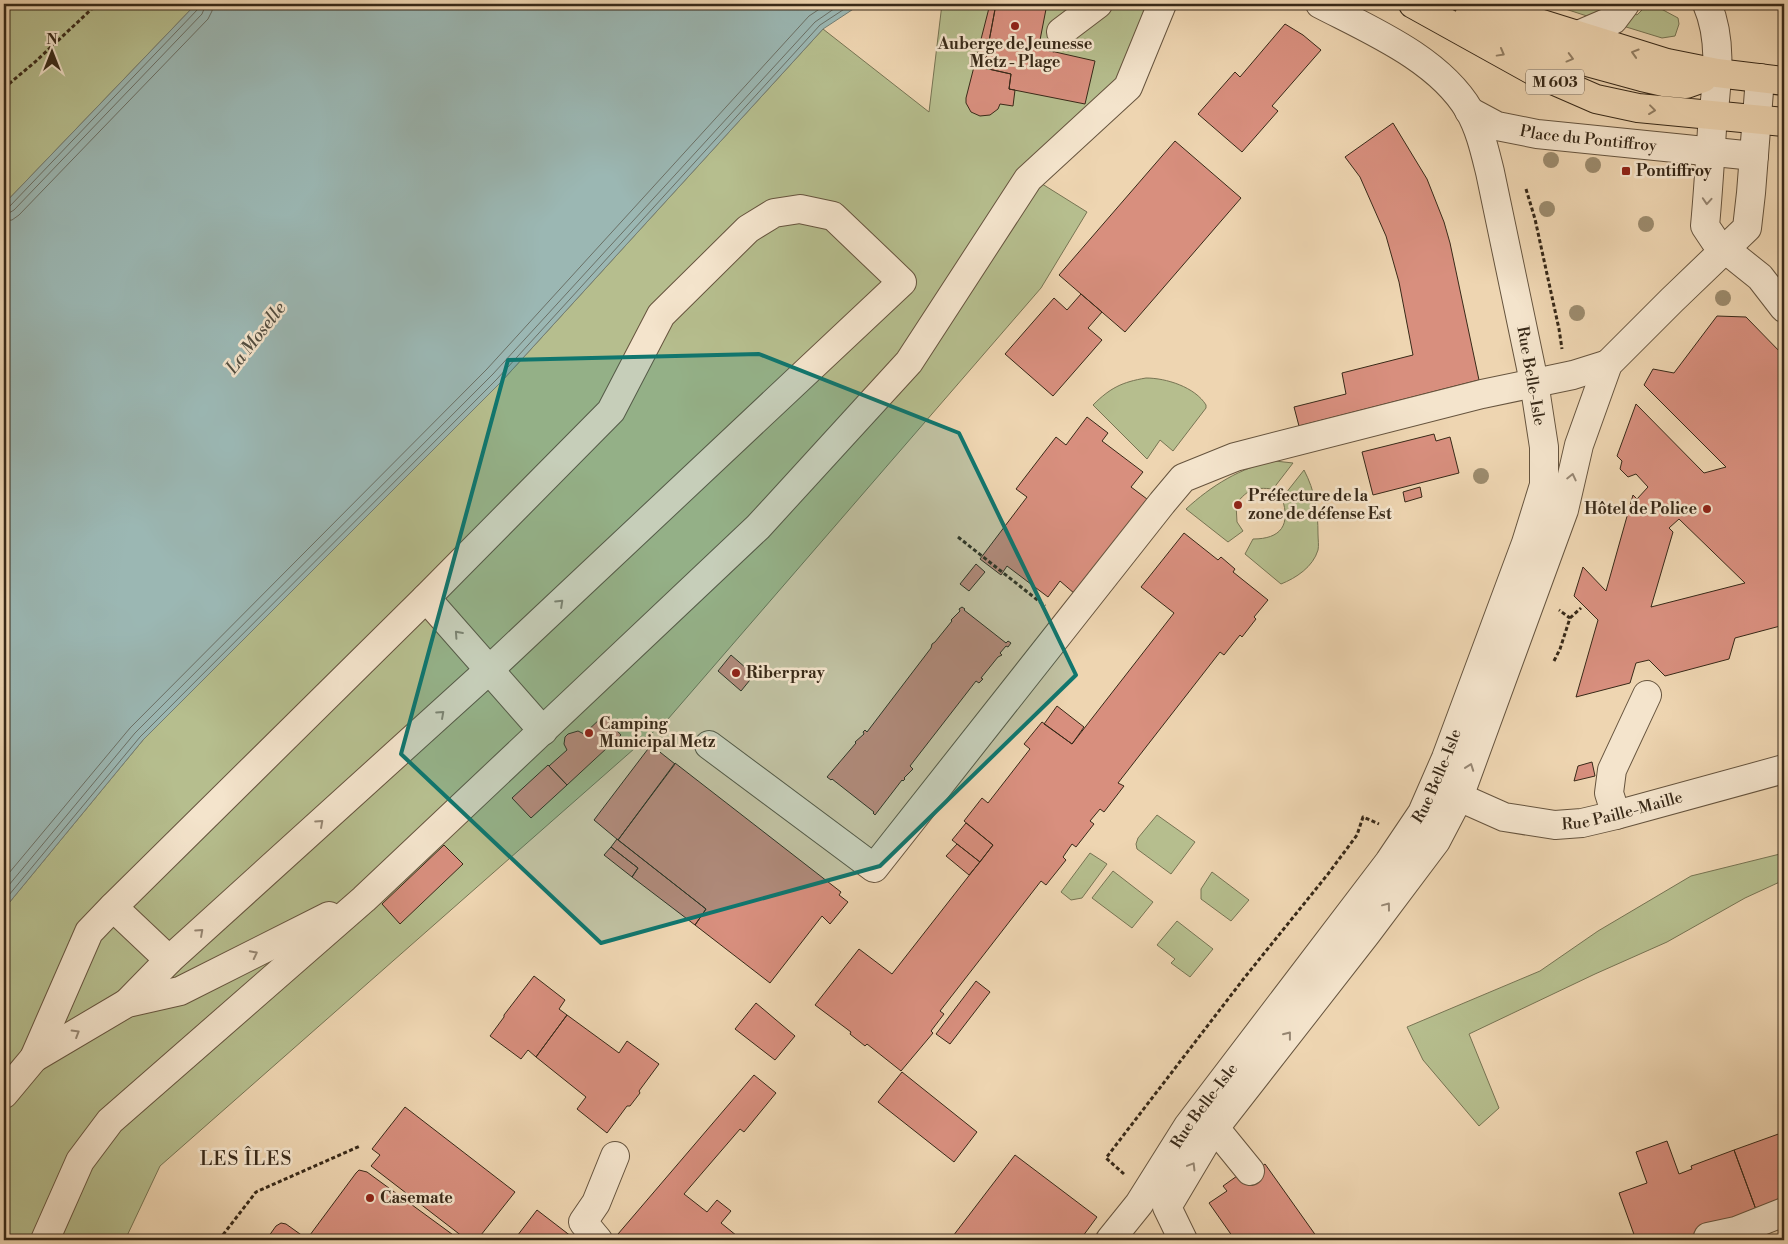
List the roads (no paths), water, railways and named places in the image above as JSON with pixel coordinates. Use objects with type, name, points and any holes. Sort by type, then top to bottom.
[{"type":"main road","name":"M 603","points":[[1413,4],[1541,75],[1596,99],[1638,108],[1713,115],[1757,114],[1784,105]]},
{"type":"main road","name":"M 603","points":[[1426,4],[1470,19],[1558,54],[1642,77],[1686,84],[1717,73]]},
{"type":"main road","name":"M 603","points":[[1488,4],[1536,22],[1667,63],[1717,73],[1772,80]]},
{"type":"main road","name":"M 603","points":[[1757,114],[1784,122]]},
{"type":"street","points":[[1061,32],[1098,4]]},
{"type":"street","points":[[45,1240],[80,1161],[110,1121],[364,899],[758,527],[909,362],[1028,179],[1128,87],[1162,4]]},
{"type":"street","name":"Place du Pontiffroy","points":[[1320,4],[1396,43],[1443,78],[1469,111],[1483,146],[1502,229]]},
{"type":"street","points":[[1578,35],[1613,20],[1626,4]]},
{"type":"street","points":[[1707,4],[1716,34],[1717,73],[1705,226],[1715,241],[1760,277],[1784,308]]},
{"type":"street","points":[[1724,249],[1747,228],[1757,114],[1772,80]]},
{"type":"street","name":"Place du Pontiffroy","points":[[1469,111],[1496,126],[1537,134],[1754,156]]},
{"type":"street","points":[[4,1094],[34,1058],[89,932],[426,598],[611,411],[661,316],[748,229],[774,213],[800,209],[833,216],[902,282],[490,670],[169,960],[127,1002],[34,1058]]},
{"type":"street","name":"Rue Belle-Isle","points":[[1110,1240],[1139,1204],[1188,1126],[1389,862],[1422,813],[1433,791],[1526,543],[1544,485],[1544,447],[1534,382],[1502,229]]},
{"type":"street","name":"Rue Belle-Isle","points":[[1183,1240],[1167,1207],[1216,1128],[1436,841],[1459,797],[1564,510],[1579,445],[1608,364],[1724,249]]},
{"type":"street","points":[[709,745],[874,868],[1183,478],[1235,457],[1608,364]]},
{"type":"street","points":[[426,598],[543,731]]},
{"type":"street","points":[[1616,815],[1609,793],[1612,770],[1648,695]]},
{"type":"street","name":"Rue Paille-Maille","points":[[1433,791],[1459,797],[1504,817],[1556,826],[1582,823],[1616,815],[1784,769]]},
{"type":"street","points":[[127,1002],[180,992],[364,899]]},
{"type":"street","points":[[113,907],[169,960]]},
{"type":"street","points":[[1216,1128],[1250,1170]]},
{"type":"street","points":[[590,1231],[596,1203],[615,1156]]},
{"type":"street","points":[[1708,1237],[1736,1230],[1784,1212]]},
{"type":"water","name":"La Moselle","points":[[196,4],[861,4],[823,29],[501,382],[143,740],[4,909],[4,204]]},
{"type":"place","name":"Auberge de Jeunesse Metz - Plage","points":[[1015,26]]},
{"type":"place","name":"Pontiffroy","points":[[1626,171]]},
{"type":"place","name":"Préfecture de la zone de défense Est","points":[[1238,505]]},
{"type":"place","name":"Hôtel de Police","points":[[1707,509]]},
{"type":"place","name":"Riberpray","points":[[736,673]]},
{"type":"place","name":"Camping Municipal Metz","points":[[589,733]]},
{"type":"place","name":"Casemate","points":[[370,1198]]},
{"type":"district","name":"LES ÎLES","points":[[246,1159]]}]
